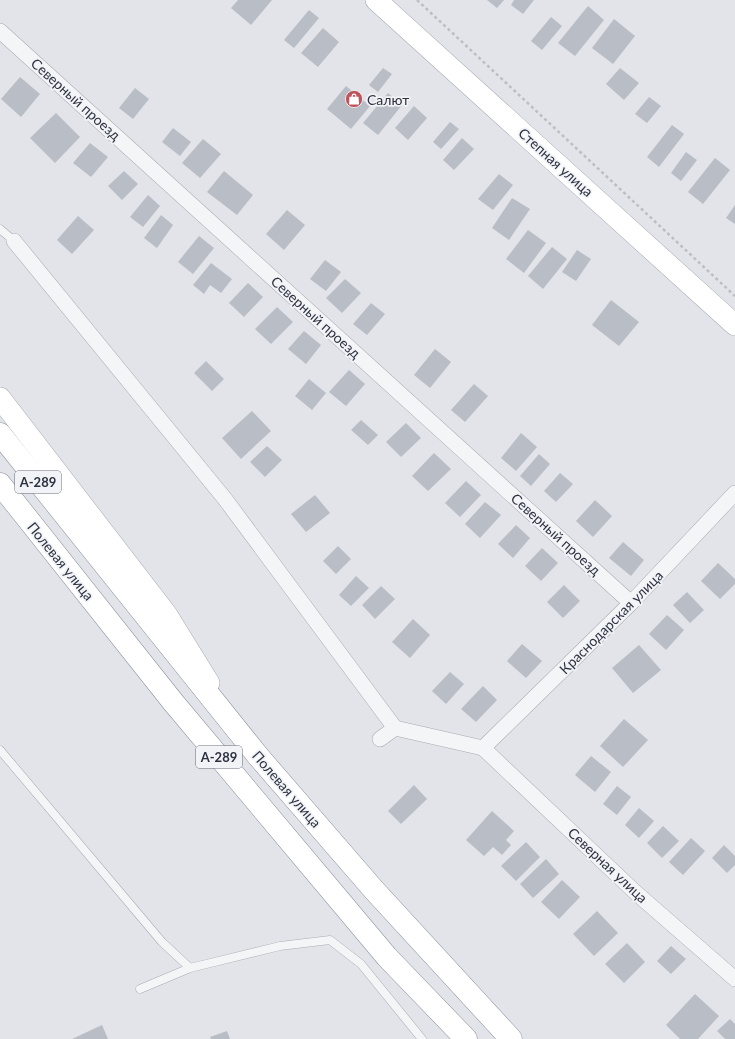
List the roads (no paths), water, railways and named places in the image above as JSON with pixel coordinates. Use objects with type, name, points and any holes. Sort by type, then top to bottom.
[{"type":"highway","name":"Полевая улица","points":[[0,434],[241,735],[374,890],[510,1039]]},
{"type":"highway","name":"Полевая улица","points":[[0,484],[199,732],[388,957],[466,1039]]},
{"type":"main road","name":"Степная улица","points":[[376,0],[735,325]]},
{"type":"main road","points":[[0,398],[167,615],[241,735]]},
{"type":"street","name":"Северный проезд","points":[[0,30],[631,603]]},
{"type":"street","points":[[14,241],[225,499],[395,728],[483,748]]},
{"type":"street","name":"Краснодарская улица","points":[[483,748],[631,603],[735,493]]},
{"type":"street","points":[[380,739],[395,728]]},
{"type":"street","name":"Северная улица","points":[[483,748],[635,892],[735,979]]},
{"type":"lane","points":[[0,229],[14,241]]},
{"type":"lane","points":[[0,750],[162,942],[190,968]]},
{"type":"lane","points":[[140,989],[190,968],[280,946],[330,940],[361,964],[422,1039]]},
{"type":"place","name":"Салют","points":[[354,99]]}]
